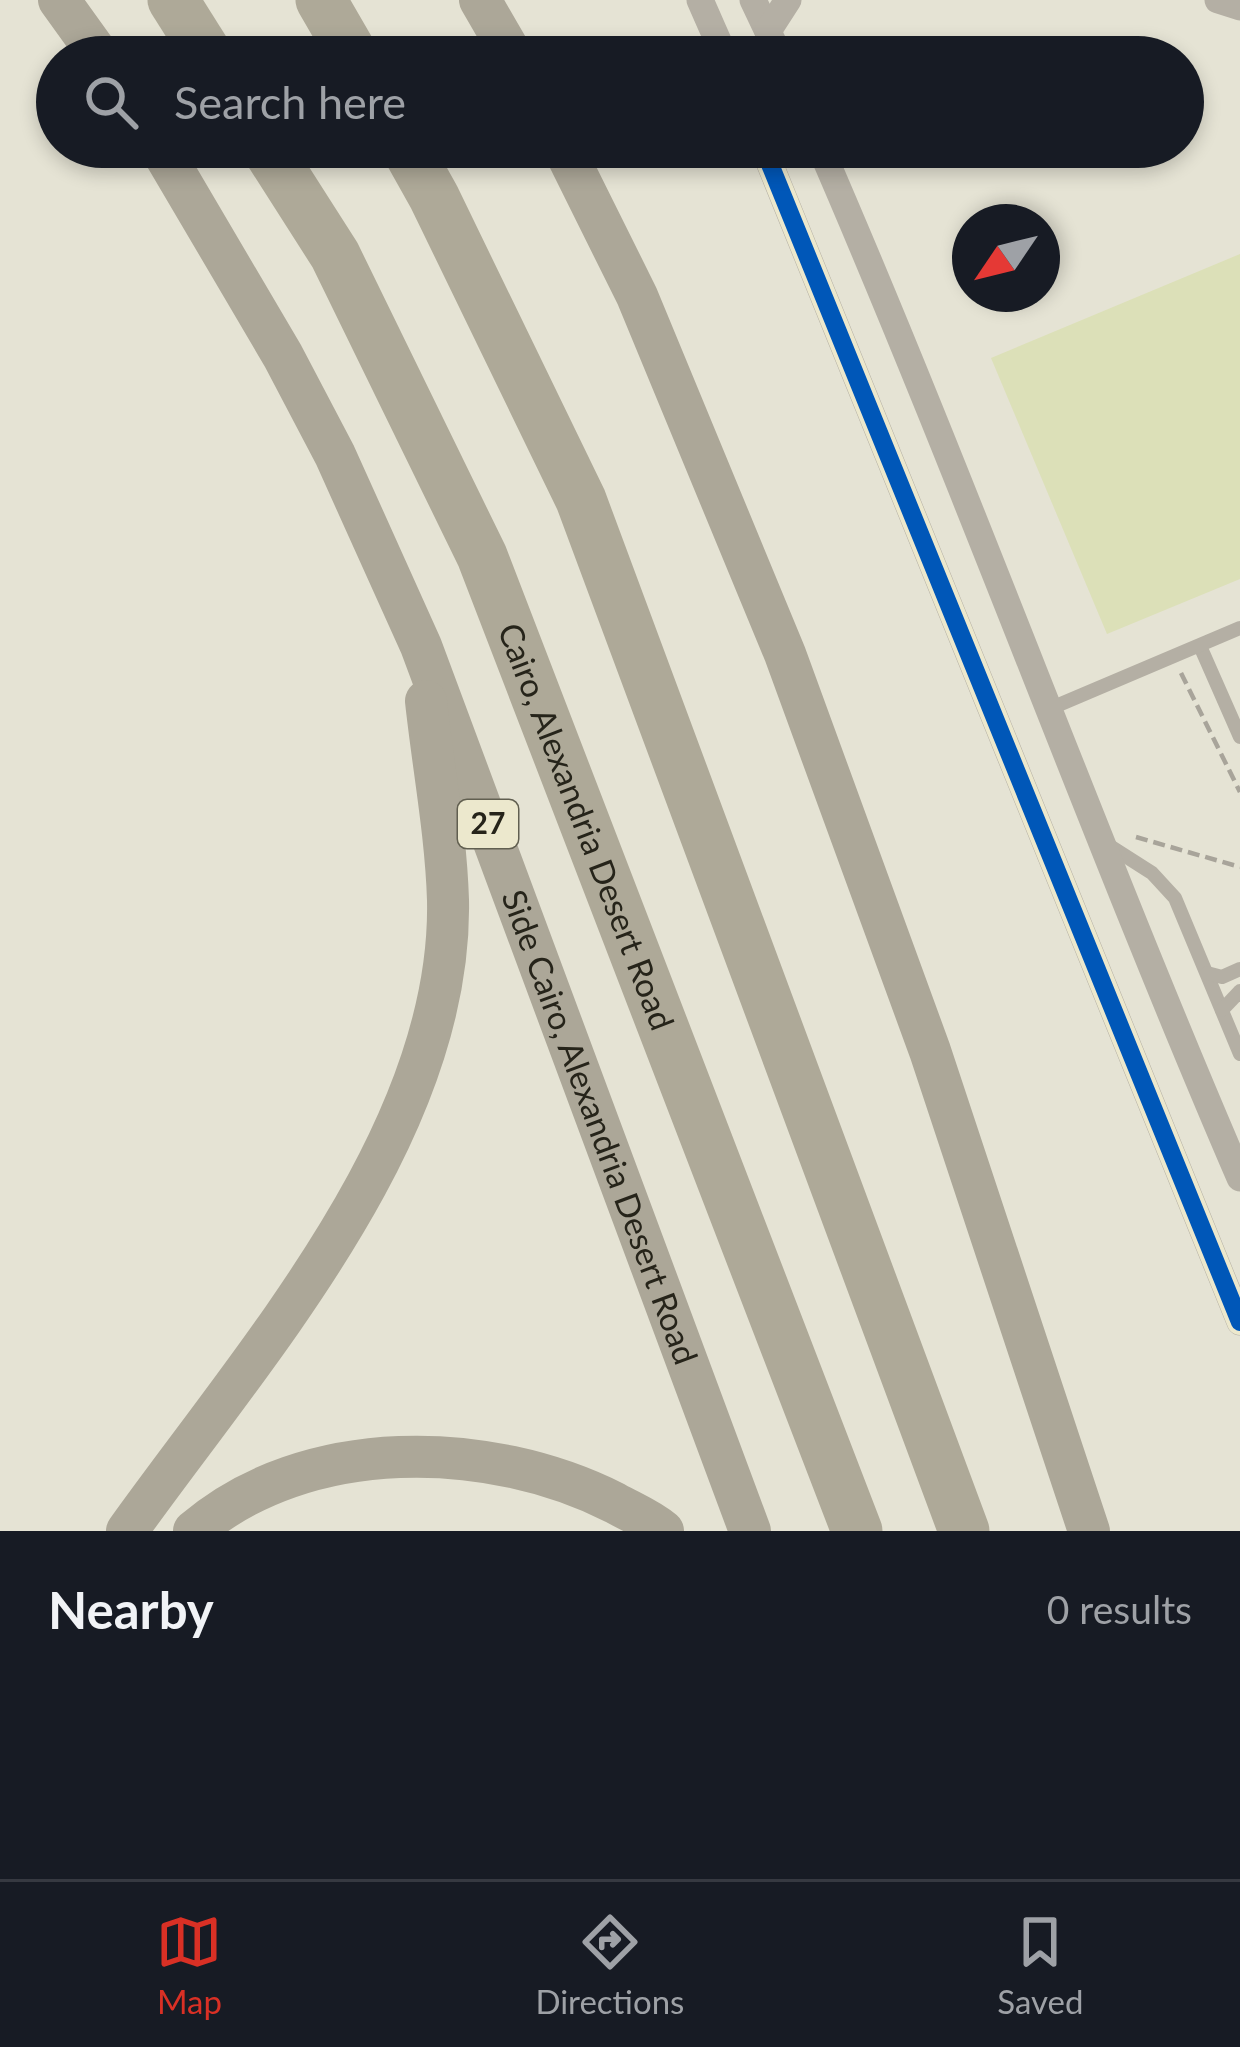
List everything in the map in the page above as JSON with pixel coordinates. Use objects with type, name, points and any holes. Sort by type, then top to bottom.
[{"type":"highway","points":[[173,0],[196,36]]},
{"type":"highway","points":[[321,0],[342,36]]},
{"type":"highway","name":"Cairo, Alexandria Desert Road","points":[[279,168],[335,255],[482,556],[857,1531]]},
{"type":"highway","points":[[418,168],[581,500],[964,1531]]},
{"type":"main road","points":[[59,0],[85,36]]},
{"type":"main road","points":[[480,0],[501,36]]},
{"type":"main road","name":"Side Cairo, Alexandria Desert Road","points":[[173,168],[229,258],[335,455],[421,646],[751,1531]]},
{"type":"main road","points":[[574,168],[638,296],[784,654],[930,1052],[1089,1531]]},
{"type":"main road","points":[[127,1531],[331,1244],[408,1100],[438,997],[448,902],[421,646]]},
{"type":"main road","points":[[194,1531],[264,1489],[331,1466],[426,1454],[511,1464],[585,1488],[662,1531]]},
{"type":"main road","points":[[1073,1486],[1099,1531]]},
{"type":"street","points":[[700,0],[716,36]]},
{"type":"street","points":[[753,0],[770,36]]},
{"type":"street","points":[[768,31],[788,0]]},
{"type":"street","points":[[1218,0],[1240,7]]},
{"type":"street","points":[[772,168],[1240,1322]]},
{"type":"street","points":[[829,168],[1240,1178]]},
{"type":"street","points":[[826,297],[878,280]]},
{"type":"street","points":[[1052,862],[1102,841]]},
{"type":"lane","points":[[1049,709],[1240,628]]},
{"type":"lane","points":[[1200,646],[1240,737]]},
{"type":"lane","points":[[1102,841],[1168,887],[1240,1054]]},
{"type":"lane","points":[[1207,973],[1222,977],[1240,969]]},
{"type":"lane","points":[[1222,1010],[1240,991]]},
{"type":"path","points":[[1173,657],[1240,792]]},
{"type":"path","points":[[1102,841],[1120,837],[1152,840],[1240,867]]},
{"type":"green space","points":[[1240,254],[1240,579],[1107,634],[991,358]]},
{"type":"cycle path","points":[[772,168],[1240,1322]]}]
